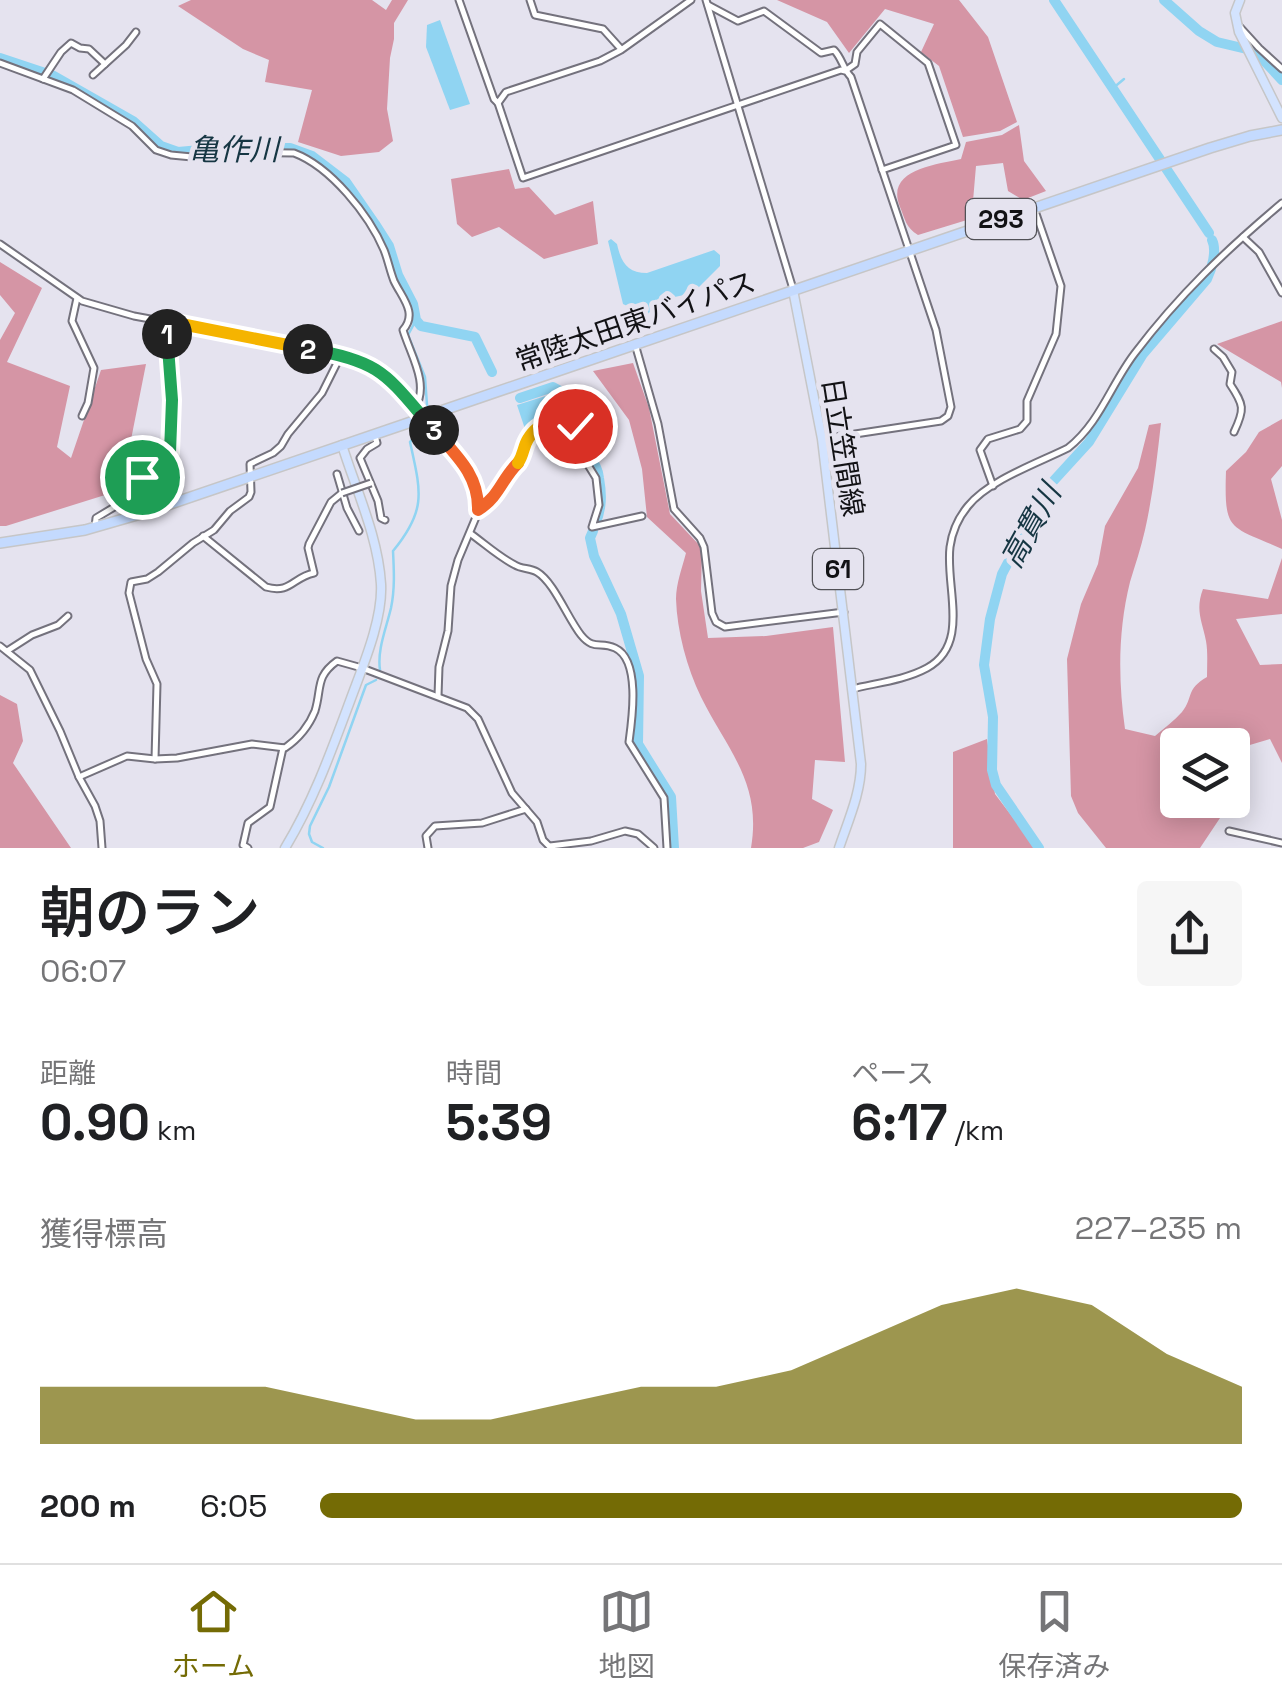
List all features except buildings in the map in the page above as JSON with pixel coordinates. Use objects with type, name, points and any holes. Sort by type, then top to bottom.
[{"type":"highway","name":"常陸太田東バイパス","points":[[0,543],[94,527],[1158,166],[1233,141],[1282,130]]},
{"type":"main road","points":[[1240,0],[1236,22],[1282,118]]},
{"type":"main road","name":"日立笠間線","points":[[793,290],[822,440],[861,776],[838,848]]},
{"type":"main road","points":[[285,848],[326,765],[362,668],[382,589],[371,532],[342,444]]},
{"type":"street","points":[[459,0],[498,103]]},
{"type":"street","points":[[530,0],[535,15],[603,28],[622,50]]},
{"type":"street","points":[[691,0],[622,50],[600,61],[506,92],[498,108],[523,178],[845,71],[856,64],[857,52],[880,24],[928,63],[956,145],[882,170]]},
{"type":"street","points":[[707,3],[738,21],[764,11],[821,54],[834,50],[839,55],[851,77],[936,330],[951,412],[941,421],[822,440]]},
{"type":"street","points":[[707,3],[793,290]]},
{"type":"street","points":[[1236,22],[1282,68]]},
{"type":"street","points":[[93,75],[136,32]]},
{"type":"street","points":[[45,75],[71,43],[90,49],[105,64]]},
{"type":"street","points":[[0,63],[45,75],[73,90],[132,126],[156,150],[192,157],[222,152],[294,153],[329,176],[363,213],[404,295],[411,315],[403,330],[420,379],[421,398],[415,408]]},
{"type":"street","points":[[852,689],[918,672],[939,660],[948,648],[954,624],[949,578],[952,534],[972,500],[1079,439],[1090,428],[1133,356],[1189,287],[1282,204]]},
{"type":"street","points":[[993,486],[980,450],[988,439],[1020,429],[1027,421],[1028,401],[1056,334],[1061,286],[1034,208]]},
{"type":"street","points":[[1242,237],[1259,252],[1282,293]]},
{"type":"street","points":[[0,244],[77,298],[134,316],[338,354],[382,372],[472,475],[478,490],[478,510],[450,586],[448,631],[438,667],[438,696]]},
{"type":"street","points":[[77,298],[72,321],[94,368],[82,416]]},
{"type":"street","points":[[94,527],[96,518],[126,500],[142,477],[168,459],[172,400],[166,321]]},
{"type":"street","points":[[635,344],[658,424],[674,510],[700,538],[704,548],[713,618],[725,626],[844,612]]},
{"type":"street","points":[[1214,349],[1228,363],[1232,372],[1230,384],[1242,400],[1243,409],[1234,432]]},
{"type":"street","points":[[155,759],[157,684],[146,660],[129,592],[131,582],[158,572],[214,530],[249,497],[250,464],[273,453],[314,404],[338,354]]},
{"type":"street","points":[[478,510],[496,494],[522,459],[530,436],[553,421],[575,426],[583,458],[596,478],[599,505],[590,526],[642,516]]},
{"type":"street","points":[[374,434],[377,444],[360,458],[385,520]]},
{"type":"street","points":[[336,474],[359,532]]},
{"type":"street","points":[[203,535],[266,587],[286,589],[306,574],[314,573],[308,548],[331,502],[342,493],[371,483]]},
{"type":"street","points":[[470,534],[517,567],[538,572],[592,646],[614,648],[626,658],[633,689],[629,742],[664,798],[667,848]]},
{"type":"street","points":[[7,651],[68,616]]},
{"type":"street","points":[[0,646],[30,670],[95,806],[102,848]]},
{"type":"street","points":[[79,777],[127,756],[176,758],[252,744],[283,748],[300,737],[315,711],[321,676],[337,661],[462,704],[472,712],[512,793],[537,822],[542,840],[550,847],[625,830],[638,834],[654,848]]},
{"type":"street","points":[[248,848],[242,845],[248,824],[270,807],[283,748]]},
{"type":"street","points":[[428,848],[426,836],[435,826],[482,823],[526,809]]},
{"type":"street","points":[[1228,832],[1282,843]]},
{"type":"shaded area","points":[[191,0],[372,0],[386,10],[392,0],[408,0],[394,23],[390,58],[387,109],[393,141],[379,152],[341,156],[298,142],[312,90],[265,82],[269,60],[243,49],[178,6]]},
{"type":"shaded area","points":[[777,0],[959,0],[988,37],[1017,122],[1000,131],[963,137],[939,66],[921,52],[934,24],[885,9],[849,53],[827,22]]},
{"type":"shaded area","points":[[1019,125],[1024,161],[1046,191],[1023,200],[1008,191],[1003,163],[976,166],[973,201],[980,216],[918,235],[911,229],[897,195],[906,177],[926,167],[961,159],[966,142],[1002,135]]},
{"type":"shaded area","points":[[509,169],[515,189],[529,187],[555,215],[593,201],[598,244],[544,259],[499,227],[472,237],[457,224],[451,179]]},
{"type":"shaded area","points":[[0,262],[42,288],[7,362],[70,386],[57,447],[71,458],[101,370],[146,364],[121,490],[6,526],[0,526],[0,340],[15,313],[0,295]]},
{"type":"shaded area","points":[[1282,321],[1282,388],[1281,382],[1217,344]]},
{"type":"shaded area","points":[[633,363],[649,408],[670,514],[702,548],[701,591],[708,638],[766,636],[833,627],[845,762],[815,760],[812,799],[833,810],[819,842],[803,848],[751,848],[752,805],[747,786],[696,686],[681,636],[676,593],[686,553],[647,517],[642,469],[629,420],[593,371]]},
{"type":"shaded area","points":[[1282,419],[1282,466],[1271,479],[1282,520],[1282,549],[1233,524],[1226,506],[1226,471],[1259,432]]},
{"type":"shaded area","points":[[1161,423],[1148,517],[1123,618],[1120,674],[1125,729],[1155,736],[1160,732],[1160,818],[1220,818],[1200,848],[1106,848],[1078,813],[1071,796],[1067,659],[1081,604],[1098,564],[1105,526],[1138,468],[1149,425]]},
{"type":"shaded area","points":[[1282,558],[1282,614],[1236,619],[1260,665],[1282,664],[1282,763],[1270,739],[1250,745],[1250,728],[1164,728],[1182,712],[1193,690],[1207,677],[1207,645],[1199,609],[1203,589],[1268,599]]},
{"type":"shaded area","points":[[0,695],[17,704],[23,741],[13,763],[71,848],[0,848]]},
{"type":"shaded area","points":[[987,739],[995,794],[1036,848],[953,848],[953,752]]},
{"type":"water","points":[[440,20],[470,104],[450,110],[426,47],[427,25]]},
{"type":"water","points":[[611,239],[634,271],[647,273],[714,250],[720,255],[720,266],[693,293],[661,300],[647,315],[623,304],[608,241]]},
{"type":"water","points":[[552,394],[563,400],[565,406],[525,429],[517,405]]},
{"type":"waterway","name":"高貫川","points":[[1054,0],[1209,233]]},
{"type":"waterway","points":[[1164,0],[1217,42],[1255,51],[1282,80]]},
{"type":"waterway","name":"亀作川","points":[[0,58],[54,76],[133,121],[161,146],[178,152],[290,148],[312,156],[346,182],[389,246],[416,320],[421,326],[475,337],[492,372]]},
{"type":"waterway","points":[[1112,89],[1124,79]]},
{"type":"waterway","name":"高貫川","points":[[1039,848],[996,785],[992,770],[993,717],[984,665],[990,619],[1002,574],[1047,488],[1089,442],[1143,354],[1207,279],[1213,260],[1212,240]]},
{"type":"waterway","points":[[416,320],[408,335],[425,377],[427,405]]},
{"type":"waterway","name":"亀作川","points":[[520,398],[553,387],[567,398],[581,441],[598,474],[601,502],[595,525]]},
{"type":"waterway","points":[[380,670],[393,594],[393,551],[412,524],[418,500],[410,442],[420,429]]},
{"type":"waterway","name":"亀作川","points":[[593,531],[590,538],[594,556],[621,614],[639,676],[638,744],[671,797],[674,848]]},
{"type":"waterway","points":[[323,848],[312,842],[310,826],[329,787],[366,685],[376,680]]},
{"type":"route","points":[[142,477],[168,459],[170,452],[172,400],[166,321],[342,354],[373,366],[399,389],[467,467],[478,490],[478,510],[489,503],[522,459],[528,438],[540,426],[553,421],[575,426]]}]
